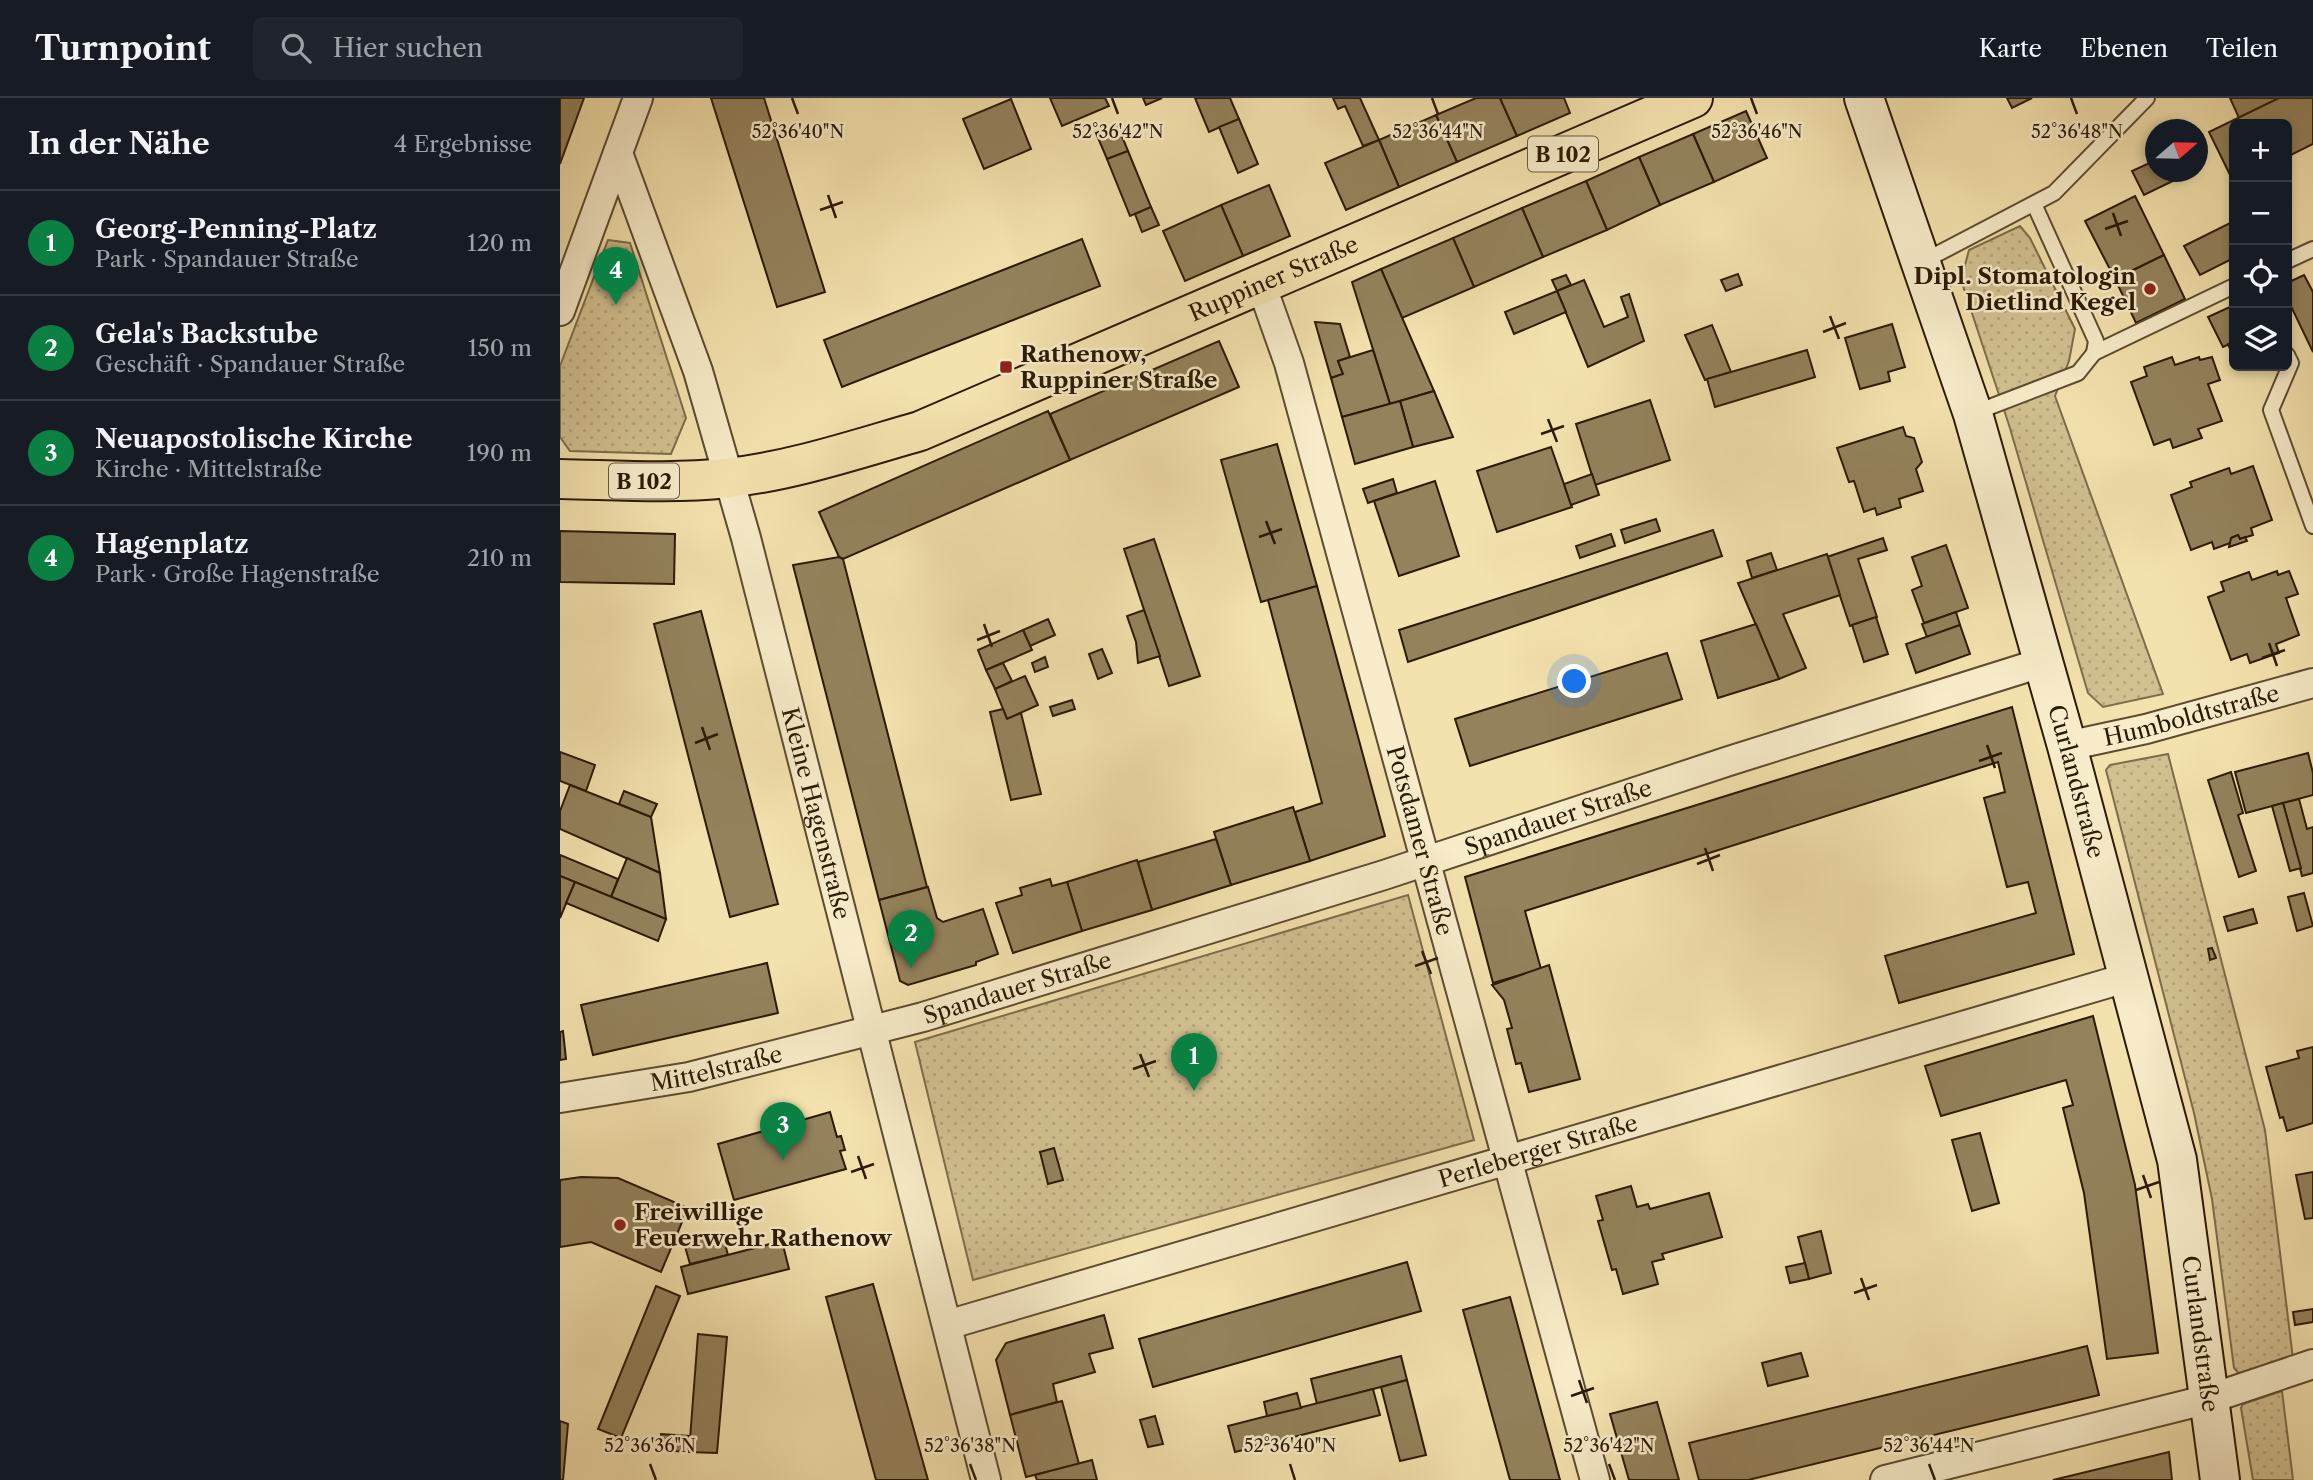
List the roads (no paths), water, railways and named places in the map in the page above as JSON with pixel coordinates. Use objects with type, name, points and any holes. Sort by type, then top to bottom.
[{"type":"main road","name":"Ruppiner Straße","points":[[728,478],[835,456],[920,431],[1693,98]]},
{"type":"main road","name":"Curlandstraße","points":[[1864,98],[1973,414],[2067,746],[2177,1160],[2220,1480]]},
{"type":"main road","name":"B 102","points":[[560,479],[672,482],[728,478]]},
{"type":"street","points":[[560,311],[638,98]]},
{"type":"street","name":"Kleine Hagenstraße","points":[[618,153],[698,371],[728,478],[986,1480]]},
{"type":"street","name":"Potsdamer Straße","points":[[1261,284],[1289,363],[1595,1480]]},
{"type":"street","name":"Spandauer Straße","points":[[871,1030],[923,1017],[1426,861],[2044,662]]},
{"type":"street","name":"Humboldtstraße","points":[[2067,746],[2159,725],[2313,683]]},
{"type":"street","name":"Perleberger Straße","points":[[947,1325],[2129,977]]},
{"type":"street","name":"Mittelstraße","points":[[560,1098],[689,1077],[871,1030]]},
{"type":"street","points":[[1885,1480],[2209,1399],[2313,1364]]},
{"type":"lane","points":[[1921,263],[2054,193],[2147,98]]},
{"type":"lane","points":[[2034,204],[2096,341],[2094,354]]},
{"type":"lane","points":[[2292,259],[2313,249]]},
{"type":"lane","points":[[1973,414],[2078,373],[2094,354],[2229,288]]},
{"type":"lane","points":[[2288,371],[2271,410],[2313,526]]},
{"type":"place","name":"Dipl. Stomatologin Dietlind Kegel","points":[[2150,289]]},
{"type":"place","name":"Hagenplatz","points":[[616,305]]},
{"type":"place","name":"Rathenow, Ruppiner Straße","points":[[1006,367]]},
{"type":"place","name":"Gela's Backstube","points":[[911,968]]},
{"type":"place","name":"Georg-Penning-Platz","points":[[1194,1091]]},
{"type":"place","name":"Neuapostolische Kirche","points":[[783,1160]]},
{"type":"place","name":"Freiwillige Feuerwehr Rathenow","points":[[620,1225]]}]
